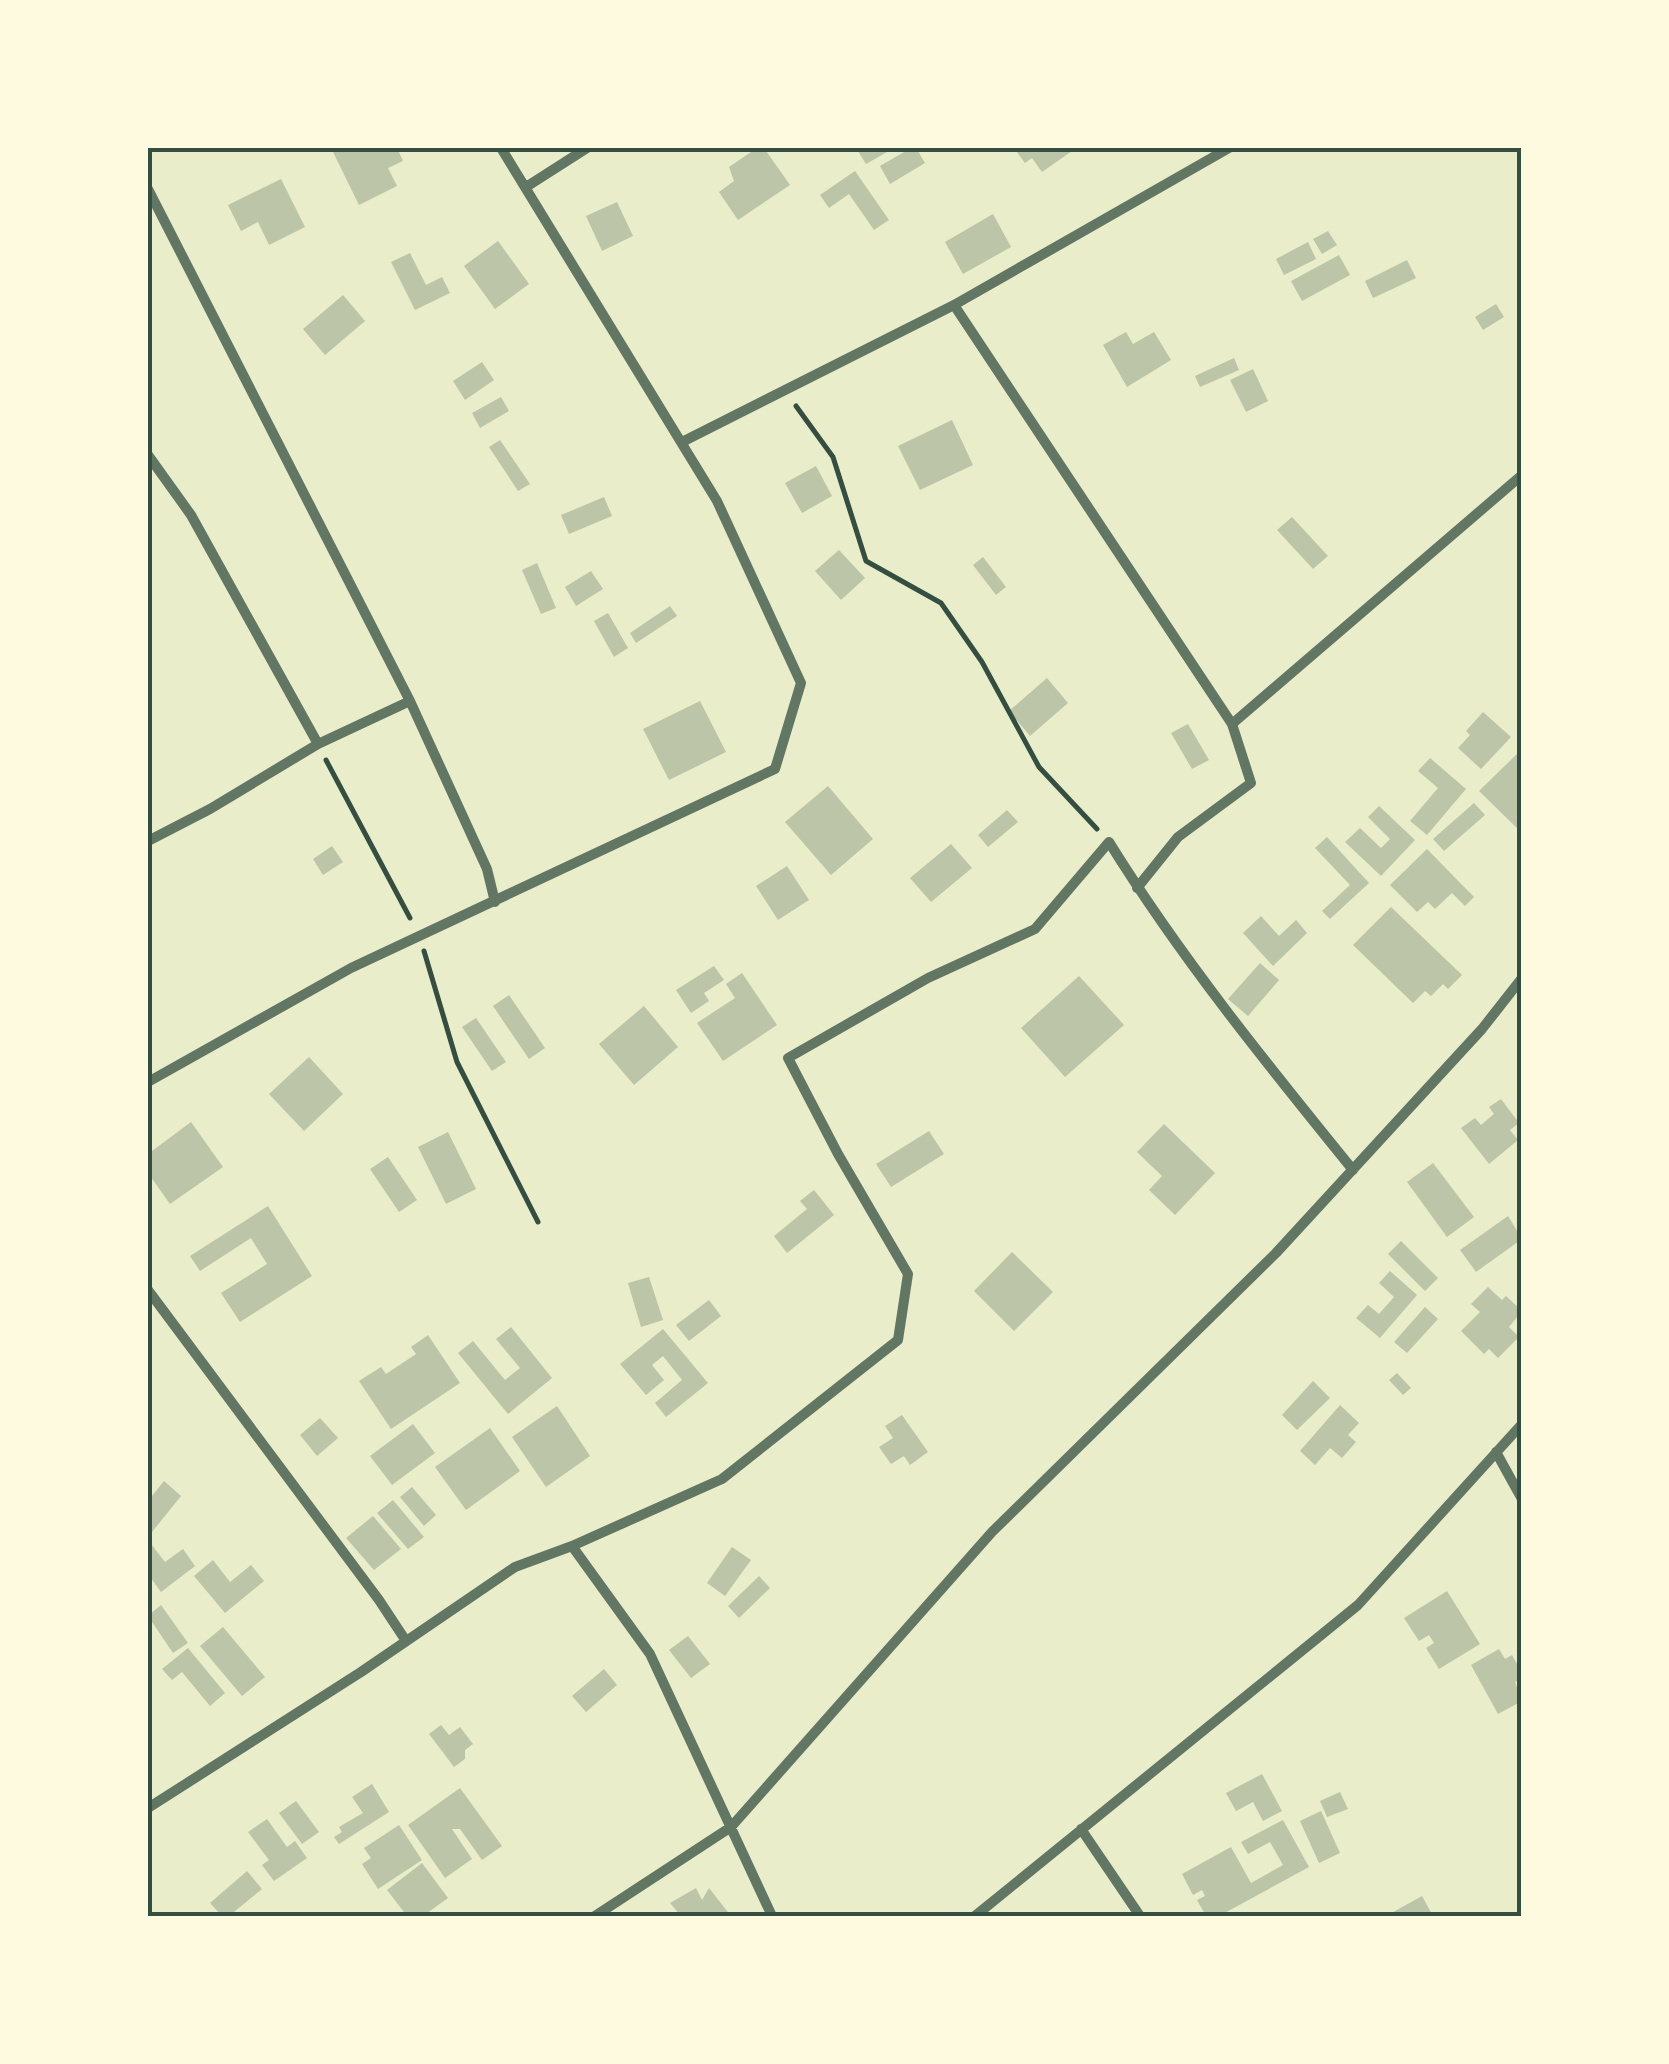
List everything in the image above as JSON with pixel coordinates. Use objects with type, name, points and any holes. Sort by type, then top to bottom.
[{"type":"street","points":[[148,1082],[351,968],[775,769],[801,683],[718,500],[501,148]]},
{"type":"street","points":[[526,187],[587,148]]},
{"type":"street","points":[[682,442],[954,305],[1228,148]]},
{"type":"street","points":[[148,190],[410,701],[487,868],[495,902]]},
{"type":"street","points":[[954,305],[1232,724],[1251,783],[1178,837],[1138,888]]},
{"type":"street","points":[[148,455],[191,515],[318,744]]},
{"type":"street","points":[[1232,724],[1522,475]]},
{"type":"street","points":[[148,841],[318,744],[410,701]]},
{"type":"street","points":[[148,1808],[515,1568],[722,1479],[898,1340],[908,1274],[788,1058],[928,978],[1035,929],[1109,842],[1240,1031],[1354,1170]]},
{"type":"street","points":[[595,1916],[731,1828],[992,1532],[1276,1253],[1482,1030],[1522,978]]},
{"type":"street","points":[[148,1290],[406,1641]]},
{"type":"street","points":[[975,1916],[1358,1605],[1522,1424]]},
{"type":"street","points":[[1496,1452],[1522,1499]]},
{"type":"street","points":[[572,1546],[650,1654],[772,1916]]},
{"type":"street","points":[[1081,1829],[1140,1916]]},
{"type":"path","points":[[784,390],[834,457],[866,561],[941,603],[982,662],[1040,767],[1109,842]]},
{"type":"path","points":[[318,744],[420,938],[456,1062],[538,1222]]},
{"type":"building","points":[[397,148],[403,161],[388,168],[397,186],[359,205],[332,150]]},
{"type":"building","points":[[757,148],[764,148],[790,185],[738,220],[719,192],[734,181],[729,167]]},
{"type":"building","points":[[856,148],[894,148],[866,164]]},
{"type":"building","points":[[916,148],[925,163],[890,184],[880,166]]},
{"type":"building","points":[[1014,148],[1072,151],[1042,172],[1032,158],[1025,163]]},
{"type":"building","points":[[855,171],[889,220],[874,230],[849,194],[829,208],[820,195]]},
{"type":"building","points":[[281,179],[305,227],[269,245],[258,222],[241,231],[228,205]]},
{"type":"building","points":[[617,202],[633,236],[602,251],[586,216]]},
{"type":"building","points":[[993,214],[1011,247],[963,274],[945,242]]},
{"type":"building","points":[[1328,231],[1337,245],[1322,254],[1313,239]]},
{"type":"building","points":[[498,241],[529,284],[495,309],[464,266]]},
{"type":"building","points":[[1308,242],[1316,259],[1284,275],[1276,259]]},
{"type":"building","points":[[410,253],[426,285],[442,277],[450,293],[415,310],[391,262]]},
{"type":"building","points":[[1339,255],[1350,275],[1302,301],[1291,281]]},
{"type":"building","points":[[1407,260],[1416,278],[1373,298],[1365,281]]},
{"type":"building","points":[[343,295],[365,321],[325,355],[303,329]]},
{"type":"building","points":[[1496,304],[1504,317],[1483,330],[1475,317]]},
{"type":"building","points":[[1126,332],[1133,344],[1154,332],[1171,360],[1127,387],[1103,345]]},
{"type":"building","points":[[1234,358],[1239,370],[1200,387],[1195,376]]},
{"type":"building","points":[[482,362],[494,380],[465,400],[453,381]]},
{"type":"building","points":[[1253,369],[1268,401],[1246,412],[1230,380]]},
{"type":"building","points":[[501,397],[509,411],[480,428],[472,413]]},
{"type":"building","points":[[952,420],[973,465],[920,490],[898,446]]},
{"type":"building","points":[[500,440],[530,484],[518,491],[489,447]]},
{"type":"building","points":[[816,466],[832,496],[802,513],[785,483]]},
{"type":"building","points":[[604,497],[612,516],[569,534],[561,515]]},
{"type":"building","points":[[1292,517],[1328,556],[1313,569],[1277,530]]},
{"type":"building","points":[[839,550],[865,578],[841,600],[815,571]]},
{"type":"building","points":[[983,557],[1006,587],[996,595],[973,565]]},
{"type":"building","points":[[537,563],[556,608],[541,614],[522,570]]},
{"type":"building","points":[[591,571],[603,589],[576,606],[565,587]]},
{"type":"building","points":[[670,606],[677,616],[636,643],[630,633]]},
{"type":"building","points":[[608,613],[628,648],[614,657],[594,621]]},
{"type":"building","points":[[1047,678],[1068,703],[1030,736],[1009,711]]},
{"type":"building","points":[[700,701],[726,752],[669,780],[643,729]]},
{"type":"building","points":[[1483,712],[1511,737],[1481,769],[1458,748],[1470,735],[1466,731]]},
{"type":"building","points":[[1188,724],[1209,760],[1192,769],[1171,733]]},
{"type":"building","points":[[1522,749],[1522,833],[1479,791]]},
{"type":"building","points":[[1430,758],[1466,789],[1427,835],[1410,821],[1438,788],[1418,771]]},
{"type":"building","points":[[828,786],[873,839],[831,875],[785,822]]},
{"type":"building","points":[[1474,803],[1485,815],[1444,851],[1433,839]]},
{"type":"building","points":[[1379,806],[1415,840],[1381,876],[1345,842],[1360,828],[1381,848],[1390,839],[1368,817]]},
{"type":"building","points":[[1007,810],[1018,822],[988,847],[978,835]]},
{"type":"building","points":[[1327,837],[1369,883],[1330,919],[1322,911],[1350,885],[1315,848]]},
{"type":"building","points":[[951,844],[972,868],[931,902],[910,878]]},
{"type":"building","points":[[332,846],[343,862],[323,875],[313,859]]},
{"type":"building","points":[[1427,849],[1474,897],[1465,906],[1452,893],[1435,909],[1428,902],[1417,912],[1390,885]]},
{"type":"building","points":[[787,866],[809,900],[778,920],[756,886]]},
{"type":"building","points":[[1391,907],[1462,975],[1448,989],[1443,984],[1431,996],[1425,991],[1413,1003],[1353,945]]},
{"type":"building","points":[[1261,916],[1279,936],[1296,920],[1307,933],[1273,966],[1243,933]]},
{"type":"building","points":[[1260,963],[1279,980],[1248,1016],[1228,999]]},
{"type":"building","points":[[714,966],[724,980],[704,993],[709,1001],[691,1013],[676,990]]},
{"type":"building","points":[[742,973],[777,1025],[723,1061],[697,1023],[735,998],[726,984]]},
{"type":"building","points":[[1079,976],[1124,1025],[1065,1077],[1021,1028]]},
{"type":"building","points":[[509,995],[545,1048],[529,1059],[493,1006]]},
{"type":"building","points":[[644,1006],[678,1047],[634,1085],[599,1044]]},
{"type":"building","points":[[476,1018],[506,1062],[492,1071],[462,1027]]},
{"type":"building","points":[[309,1057],[343,1094],[304,1131],[269,1094]]},
{"type":"building","points":[[1501,1099],[1519,1123],[1510,1130],[1518,1140],[1489,1164],[1461,1128],[1475,1118],[1481,1125],[1494,1114],[1489,1107]]},
{"type":"building","points":[[191,1122],[223,1167],[170,1204],[148,1173],[148,1154]]},
{"type":"building","points":[[1164,1124],[1215,1173],[1175,1215],[1149,1190],[1162,1176],[1137,1152]]},
{"type":"building","points":[[929,1131],[944,1154],[891,1187],[876,1164]]},
{"type":"building","points":[[448,1132],[476,1189],[446,1204],[418,1147]]},
{"type":"building","points":[[388,1157],[417,1200],[399,1212],[370,1169]]},
{"type":"building","points":[[1433,1163],[1474,1217],[1447,1237],[1407,1182]]},
{"type":"building","points":[[814,1190],[834,1215],[787,1253],[774,1236],[807,1209],[800,1201]]},
{"type":"building","points":[[268,1206],[312,1276],[240,1322],[221,1293],[267,1264],[251,1238],[200,1271],[190,1256]]},
{"type":"building","points":[[1508,1216],[1522,1239],[1476,1272],[1460,1250]]},
{"type":"building","points":[[1401,1241],[1438,1278],[1425,1291],[1388,1254]]},
{"type":"building","points":[[1012,1252],[1053,1292],[1014,1331],[974,1291]]},
{"type":"building","points":[[1390,1271],[1417,1295],[1380,1338],[1356,1318],[1368,1305],[1379,1314],[1394,1297],[1379,1283]]},
{"type":"building","points":[[649,1277],[663,1320],[641,1327],[628,1283]]},
{"type":"building","points":[[1488,1287],[1502,1300],[1506,1296],[1522,1311],[1509,1327],[1519,1337],[1498,1358],[1489,1349],[1484,1354],[1461,1331],[1480,1312],[1471,1304]]},
{"type":"building","points":[[709,1300],[721,1316],[689,1341],[676,1325]]},
{"type":"building","points":[[1425,1307],[1438,1319],[1407,1353],[1394,1342]]},
{"type":"building","points":[[511,1327],[552,1378],[508,1414],[458,1353],[473,1341],[505,1380],[520,1368],[496,1339]]},
{"type":"building","points":[[663,1329],[708,1383],[666,1417],[655,1403],[682,1380],[663,1356],[652,1365],[664,1380],[646,1395],[620,1364]]},
{"type":"building","points":[[428,1335],[460,1383],[391,1429],[359,1381],[381,1367],[386,1374],[416,1354],[411,1347]]},
{"type":"building","points":[[1397,1373],[1411,1388],[1403,1395],[1389,1380]]},
{"type":"building","points":[[1313,1381],[1330,1398],[1297,1430],[1282,1415]]},
{"type":"building","points":[[1340,1405],[1359,1423],[1348,1435],[1356,1442],[1342,1458],[1330,1448],[1315,1465],[1300,1451]]},
{"type":"building","points":[[557,1406],[590,1456],[546,1487],[512,1437]]},
{"type":"building","points":[[902,1415],[928,1452],[910,1465],[904,1456],[891,1464],[879,1447],[893,1438],[885,1426]]},
{"type":"building","points":[[320,1418],[338,1438],[317,1456],[300,1435]]},
{"type":"building","points":[[413,1424],[435,1453],[392,1485],[370,1456]]},
{"type":"building","points":[[490,1428],[520,1471],[466,1510],[435,1467]]},
{"type":"building","points":[[164,1481],[181,1496],[148,1537],[148,1501]]},
{"type":"building","points":[[412,1487],[436,1515],[424,1526],[400,1497]]},
{"type":"building","points":[[393,1500],[424,1537],[408,1549],[377,1513]]},
{"type":"building","points":[[373,1516],[401,1549],[374,1570],[346,1538]]},
{"type":"building","points":[[151,1544],[165,1562],[183,1549],[195,1566],[161,1592],[148,1574]]},
{"type":"building","points":[[732,1547],[751,1560],[725,1596],[707,1583]]},
{"type":"building","points":[[213,1560],[230,1582],[251,1565],[264,1581],[225,1613],[194,1576]]},
{"type":"building","points":[[759,1576],[770,1588],[739,1618],[728,1606]]},
{"type":"building","points":[[1447,1591],[1480,1644],[1439,1669],[1426,1648],[1434,1643],[1429,1635],[1419,1641],[1404,1618]]},
{"type":"building","points":[[161,1605],[188,1643],[173,1653],[148,1616]]},
{"type":"building","points":[[223,1627],[265,1677],[242,1696],[200,1646]]},
{"type":"building","points":[[688,1636],[710,1664],[691,1678],[669,1650]]},
{"type":"building","points":[[188,1648],[225,1693],[210,1706],[182,1672],[172,1680],[162,1669]]},
{"type":"building","points":[[1499,1649],[1505,1659],[1512,1655],[1522,1673],[1522,1679],[1515,1682],[1522,1701],[1498,1714],[1471,1665]]},
{"type":"building","points":[[604,1669],[617,1685],[586,1712],[572,1696]]},
{"type":"building","points":[[441,1725],[449,1735],[460,1727],[473,1744],[465,1750],[465,1759],[454,1767],[429,1734]]},
{"type":"building","points":[[1262,1774],[1282,1811],[1263,1821],[1253,1802],[1236,1811],[1226,1793]]},
{"type":"building","points":[[372,1784],[389,1812],[339,1844],[334,1837],[342,1832],[339,1827],[363,1813],[352,1797]]},
{"type":"building","points":[[460,1788],[502,1846],[482,1860],[460,1829],[452,1829],[472,1859],[445,1878],[408,1825]]},
{"type":"building","points":[[1340,1792],[1348,1809],[1327,1817],[1320,1801]]},
{"type":"building","points":[[296,1801],[319,1832],[302,1844],[279,1813]]},
{"type":"building","points":[[1321,1811],[1340,1853],[1319,1863],[1300,1821]]},
{"type":"building","points":[[267,1819],[287,1847],[295,1841],[307,1858],[274,1881],[262,1865],[269,1860],[248,1832]]},
{"type":"building","points":[[1283,1820],[1309,1867],[1219,1916],[1206,1916],[1197,1900],[1205,1896],[1202,1890],[1193,1895],[1182,1874],[1231,1847],[1251,1883],[1283,1865],[1270,1842],[1248,1854],[1241,1842]]},
{"type":"building","points":[[399,1825],[422,1860],[378,1889],[362,1864],[371,1858],[364,1848]]},
{"type":"building","points":[[422,1863],[448,1898],[423,1916],[407,1916],[387,1890]]},
{"type":"building","points":[[247,1871],[262,1889],[229,1916],[222,1916],[210,1903]]},
{"type":"building","points":[[696,1888],[702,1900],[709,1888],[731,1916],[681,1916],[670,1903]]},
{"type":"building","points":[[1422,1896],[1433,1916],[1386,1916]]}]
